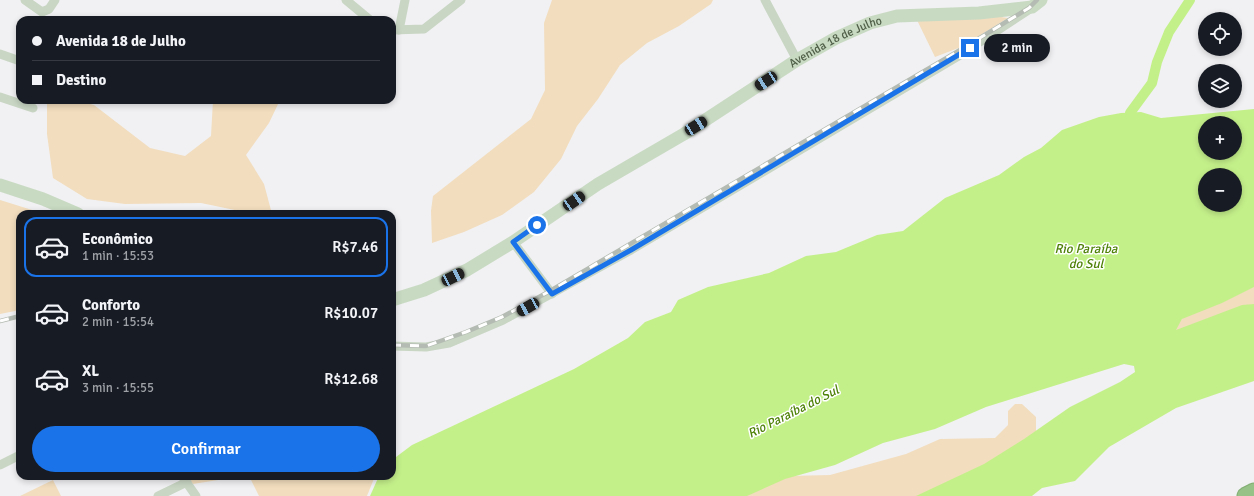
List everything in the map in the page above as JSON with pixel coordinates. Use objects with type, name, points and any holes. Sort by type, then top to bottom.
[{"type":"highway","points":[[1246,496],[1254,492]]},
{"type":"main road","name":"Avenida 18 de Julho","points":[[396,299],[424,290],[467,270],[513,242],[598,184],[684,134],[797,60],[836,38],[870,23],[897,16],[980,13],[1036,4]]},
{"type":"main road","points":[[0,185],[43,199],[69,210]]},
{"type":"street","points":[[25,0],[42,12],[48,9],[55,0]]},
{"type":"street","points":[[346,0],[365,16]]},
{"type":"street","points":[[396,27],[405,0]]},
{"type":"street","points":[[396,30],[424,29],[461,0]]},
{"type":"street","points":[[766,0],[797,60]]},
{"type":"street","points":[[396,346],[426,347],[449,343],[503,320],[552,294],[631,250],[957,57],[1036,4]]},
{"type":"street","points":[[0,54],[16,60]]},
{"type":"street","points":[[0,97],[16,102]]},
{"type":"street","points":[[21,104],[33,108]]},
{"type":"street","points":[[513,242],[552,294]]},
{"type":"street","points":[[0,465],[16,457]]},
{"type":"street","points":[[158,496],[183,480]]},
{"type":"street","points":[[186,480],[196,496]]},
{"type":"shaded area","points":[[552,0],[713,0],[711,4],[679,26],[647,43],[620,65],[598,99],[577,126],[561,159],[534,192],[502,215],[464,232],[432,243],[431,211],[433,196],[531,119],[545,90],[544,23]]},
{"type":"shaded area","points":[[916,18],[1008,18],[961,47],[935,57]]},
{"type":"shaded area","points":[[47,104],[90,104],[94,105],[150,148],[185,156],[211,136],[213,104],[278,104],[269,123],[246,155],[264,184],[271,210],[235,210],[201,203],[125,204],[87,199],[53,178],[47,134]]},
{"type":"shaded area","points":[[0,200],[32,210],[16,210],[16,311],[0,314]]},
{"type":"shaded area","points":[[1254,286],[1254,311],[1172,333],[1192,305]]},
{"type":"shaded area","points":[[1015,404],[1022,404],[1036,417],[1036,445],[974,496],[723,496],[789,476],[830,475],[906,454],[940,439],[995,438],[1008,425],[1008,411]]},
{"type":"shaded area","points":[[53,480],[61,496],[20,496]]},
{"type":"shaded area","points":[[190,480],[218,480],[193,484]]},
{"type":"shaded area","points":[[251,480],[373,480],[367,496],[259,496]]},
{"type":"water","name":"Rio Paraíba do Sul","points":[[1254,109],[1254,287],[1222,303],[1182,319],[1176,330],[1242,305],[1254,304],[1254,381],[1176,408],[1109,447],[1075,481],[1042,488],[1032,496],[916,496],[984,464],[1024,439],[1070,407],[1120,382],[1135,372],[1134,366],[1124,364],[986,407],[935,429],[883,443],[835,465],[785,479],[747,496],[370,496],[377,480],[396,480],[396,457],[412,445],[574,369],[628,338],[645,322],[671,312],[678,300],[708,287],[769,273],[806,256],[836,252],[877,235],[903,231],[945,198],[999,175],[1024,157],[1041,148],[1062,130],[1099,117],[1121,113],[1141,112],[1161,118]]},
{"type":"waterway","points":[[1130,113],[1152,83],[1157,62],[1169,32],[1190,0]]},
{"type":"railway","points":[[396,345],[426,346],[502,317],[550,291],[955,53],[1029,8],[1037,0]]},
{"type":"railway","points":[[0,321],[16,317]]},
{"type":"route","points":[[537,225],[513,242],[552,294],[631,250],[970,48]]}]
